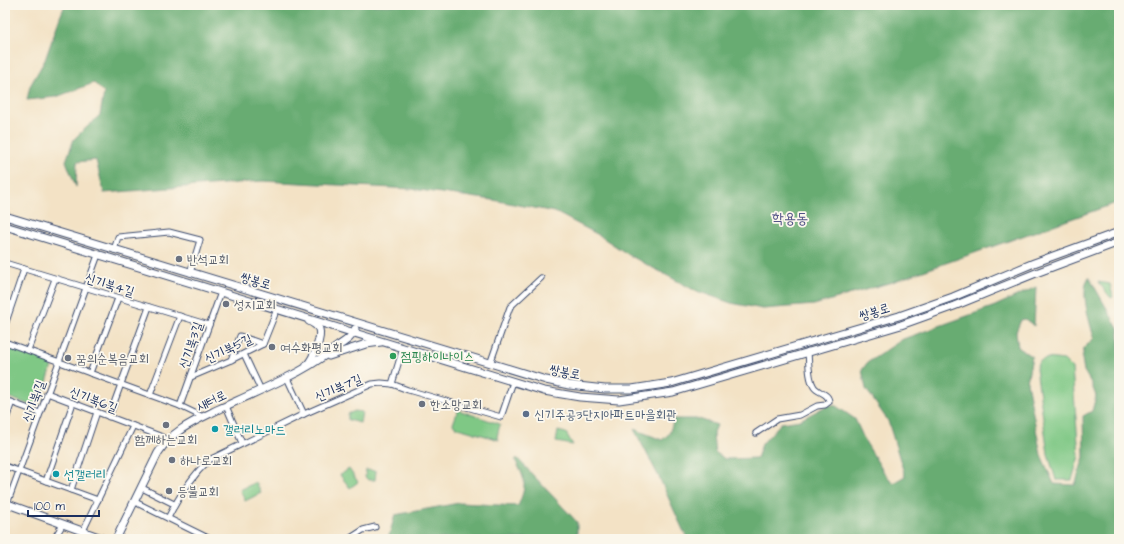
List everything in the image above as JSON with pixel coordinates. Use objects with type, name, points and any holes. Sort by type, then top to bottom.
[{"type":"street","name":"쌍봉로","points":[[5,216],[516,372],[569,385],[599,389],[632,389],[671,383],[899,316],[953,297],[1024,267],[1119,232]]},
{"type":"street","name":"쌍봉로","points":[[6,229],[221,292],[544,391],[580,397],[619,400],[673,392],[808,351],[901,325],[939,312],[1119,242]]},
{"type":"street","points":[[114,250],[118,236],[169,232],[200,240],[190,273]]},
{"type":"street","points":[[59,362],[98,255]]},
{"type":"street","name":"신기북4길","points":[[5,263],[209,325]]},
{"type":"street","points":[[5,325],[24,269]]},
{"type":"street","points":[[28,350],[55,278]]},
{"type":"street","points":[[490,364],[510,307],[541,278]]},
{"type":"street","name":"신기북3길","points":[[180,406],[221,292]]},
{"type":"street","points":[[90,373],[118,298]]},
{"type":"street","points":[[109,417],[148,307]]},
{"type":"street","name":"신기북5길","points":[[191,377],[231,360],[263,344],[277,309]]},
{"type":"street","name":"신기북3길","points":[[150,395],[180,316]]},
{"type":"street","points":[[304,368],[313,356],[319,332],[317,326],[306,318]]},
{"type":"street","points":[[354,333],[357,323]]},
{"type":"street","name":"새터로","points":[[116,539],[158,453],[168,440],[183,428],[203,417],[288,378],[323,358],[354,333]]},
{"type":"street","points":[[231,360],[240,336],[263,344]]},
{"type":"street","points":[[5,342],[180,406],[203,417]]},
{"type":"street","points":[[323,358],[374,343],[382,342],[395,346]]},
{"type":"street","points":[[392,384],[403,348]]},
{"type":"street","points":[[756,432],[777,420],[800,415],[817,406],[825,405],[829,402],[828,396],[814,387],[811,378],[808,351]]},
{"type":"street","points":[[244,354],[261,390]]},
{"type":"street","name":"신기북1길","points":[[6,503],[59,362]]},
{"type":"street","points":[[513,382],[516,372]]},
{"type":"street","points":[[288,378],[304,414]]},
{"type":"street","name":"신기북7길","points":[[168,518],[174,504],[186,486],[197,471],[209,460],[304,414],[372,384],[392,384],[501,417],[513,382]]},
{"type":"street","name":"신기북6길","points":[[47,394],[168,440]]},
{"type":"street","points":[[5,400],[40,413]]},
{"type":"street","name":"신기북1길","points":[[5,422],[12,402]]},
{"type":"street","points":[[46,481],[73,403]]},
{"type":"street","points":[[226,406],[242,443]]},
{"type":"street","points":[[71,490],[97,412]]},
{"type":"street","points":[[83,531],[133,426]]},
{"type":"street","points":[[5,466],[98,500]]},
{"type":"street","points":[[142,488],[174,504]]},
{"type":"street","points":[[135,502],[210,539]]},
{"type":"street","points":[[6,503],[104,539]]},
{"type":"street","points":[[54,539],[62,524]]},
{"type":"street","points":[[349,539],[363,530],[375,526]]},
{"type":"green space","points":[[65,5],[1119,5],[1119,202],[892,282],[814,305],[763,309],[731,303],[694,290],[629,255],[597,234],[555,212],[493,200],[412,189],[263,181],[104,193],[96,160],[77,162],[76,187],[66,161],[74,139],[100,115],[104,93],[94,83],[56,97],[27,100],[30,86],[45,60]]},
{"type":"green space","points":[[1089,277],[1119,330],[1119,539],[689,539],[683,530],[659,477],[634,429],[662,440],[669,434],[674,419],[699,419],[717,425],[713,435],[715,452],[725,459],[757,458],[762,444],[781,423],[800,420],[828,405],[836,406],[855,419],[865,441],[883,471],[893,483],[905,476],[888,421],[866,389],[862,370],[867,363],[903,339],[995,306],[1036,287],[1034,326],[1025,319],[1021,320],[1016,332],[1018,347],[1032,357],[1027,382],[1041,455],[1054,484],[1075,485],[1084,457],[1083,416],[1092,411],[1096,396],[1084,371],[1082,359],[1084,348],[1094,338],[1085,298],[1086,283]]},
{"type":"green space","points":[[1098,282],[1110,284],[1113,297],[1111,298]]},
{"type":"green space","points":[[5,346],[51,361],[52,366],[41,402],[33,406],[5,396]]},
{"type":"green space","points":[[1047,358],[1064,360],[1072,368],[1079,456],[1072,480],[1056,480],[1048,454],[1036,368],[1040,362]]},
{"type":"green space","points":[[458,410],[500,424],[497,437],[499,440],[455,427],[453,424]]},
{"type":"green space","points":[[355,411],[362,412],[360,423],[348,420],[348,414]]},
{"type":"green space","points":[[558,431],[566,433],[573,445],[556,442]]},
{"type":"green space","points":[[517,458],[577,522],[577,539],[388,539],[395,515],[459,503],[518,506],[523,493],[524,483],[515,460]]},
{"type":"green space","points":[[349,469],[358,482],[350,488],[340,475]]},
{"type":"green space","points":[[366,470],[376,471],[375,480],[368,480],[365,477]]},
{"type":"green space","points":[[256,482],[261,493],[245,501],[240,490]]},
{"type":"place","name":"반석교회","points":[[179,259]]},
{"type":"place","name":"성지교회","points":[[226,304]]},
{"type":"place","name":"여수화평교회","points":[[272,347]]},
{"type":"place","name":"점핑하이나이스","points":[[393,356]]},
{"type":"place","name":"꿈의순복음교회","points":[[68,358]]},
{"type":"place","name":"한소망교회","points":[[422,404]]},
{"type":"place","name":"신기주공3단지아파트마을회관","points":[[526,414]]},
{"type":"place","name":"함께하는교회","points":[[166,425]]},
{"type":"place","name":"갤러리노마드","points":[[215,429]]},
{"type":"place","name":"하나로교회","points":[[172,460]]},
{"type":"place","name":"선갤러리","points":[[56,474]]},
{"type":"place","name":"등불교회","points":[[169,491]]},
{"type":"district","name":"학용동","points":[[790,218]]}]
